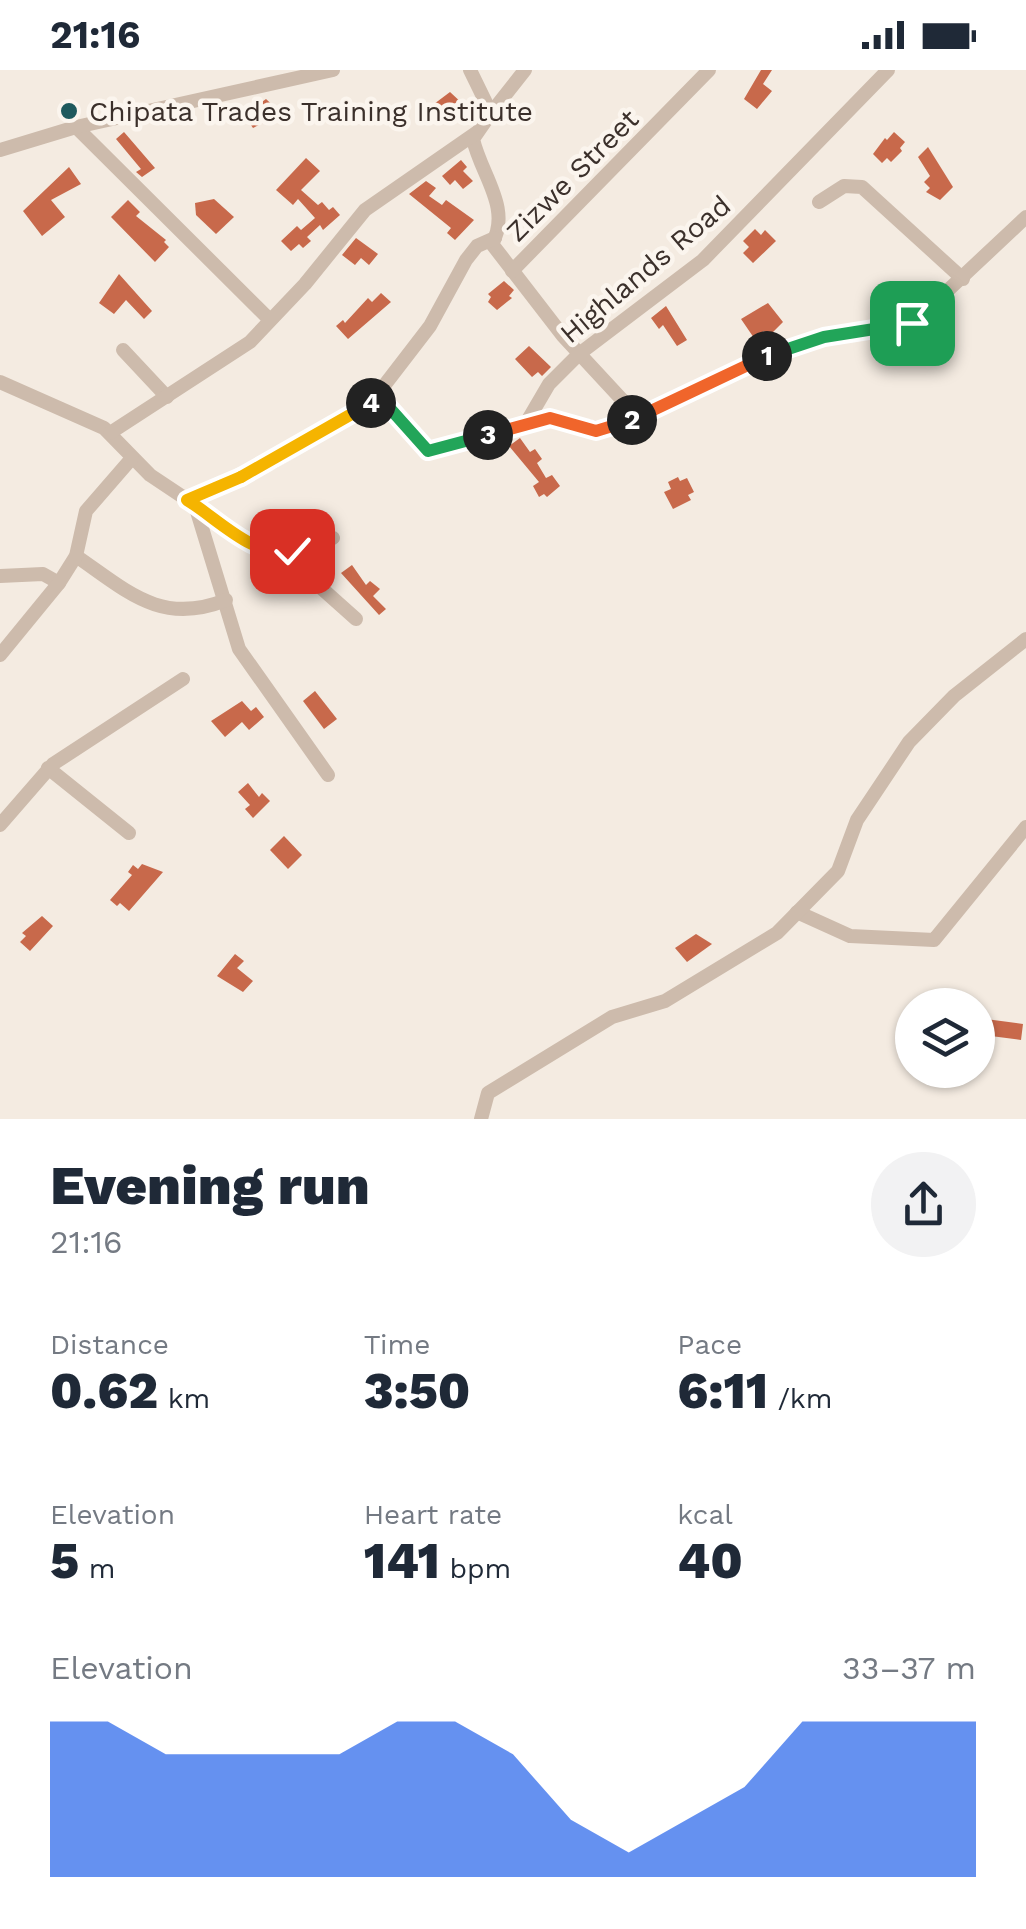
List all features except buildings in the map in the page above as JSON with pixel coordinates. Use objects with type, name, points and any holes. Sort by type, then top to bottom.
[{"type":"street","points":[[470,70],[491,114]]},
{"type":"street","points":[[110,433],[250,342],[365,210],[476,133],[525,70]]},
{"type":"street","name":"Zizwe Street","points":[[512,271],[709,70]]},
{"type":"street","name":"Highlands Road","points":[[525,425],[549,384],[580,354],[703,260],[888,70]]},
{"type":"street","points":[[0,150],[76,127],[328,71]]},
{"type":"street","points":[[76,127],[270,320]]},
{"type":"street","points":[[476,133],[476,150],[500,214],[492,244],[580,354],[638,416]]},
{"type":"street","points":[[819,202],[844,186],[862,187],[963,280]]},
{"type":"street","points":[[378,395],[428,451],[550,418],[601,431],[802,343],[912,323],[963,280],[1026,217]]},
{"type":"street","points":[[191,502],[273,462],[361,411],[378,395],[430,326],[466,260],[477,246],[494,238]]},
{"type":"street","points":[[123,350],[168,397]]},
{"type":"street","points":[[0,382],[110,433],[132,458],[191,502],[258,547],[282,553],[356,619]]},
{"type":"street","points":[[0,654],[76,556],[86,511],[132,458]]},
{"type":"street","points":[[191,502],[242,656],[328,775]]},
{"type":"street","points":[[282,553],[333,538]]},
{"type":"street","points":[[76,556],[128,593],[157,606],[188,611],[226,600]]},
{"type":"street","points":[[0,576],[43,574],[58,582]]},
{"type":"street","points":[[482,1119],[488,1093],[612,1017],[665,1001],[777,933],[838,871],[857,820],[909,742],[954,696],[1026,639]]},
{"type":"street","points":[[0,825],[48,768],[184,679]]},
{"type":"street","points":[[48,768],[129,832]]},
{"type":"street","points":[[797,912],[850,936],[934,940],[1026,828]]},
{"type":"place","name":"Chipata Trades Training Institute","points":[[69,111]]},
{"type":"route","points":[[292,551],[282,553],[258,547],[187,500],[273,462],[361,411],[378,395],[428,451],[550,418],[596,431],[606,430],[756,360],[802,343],[912,323]]}]
